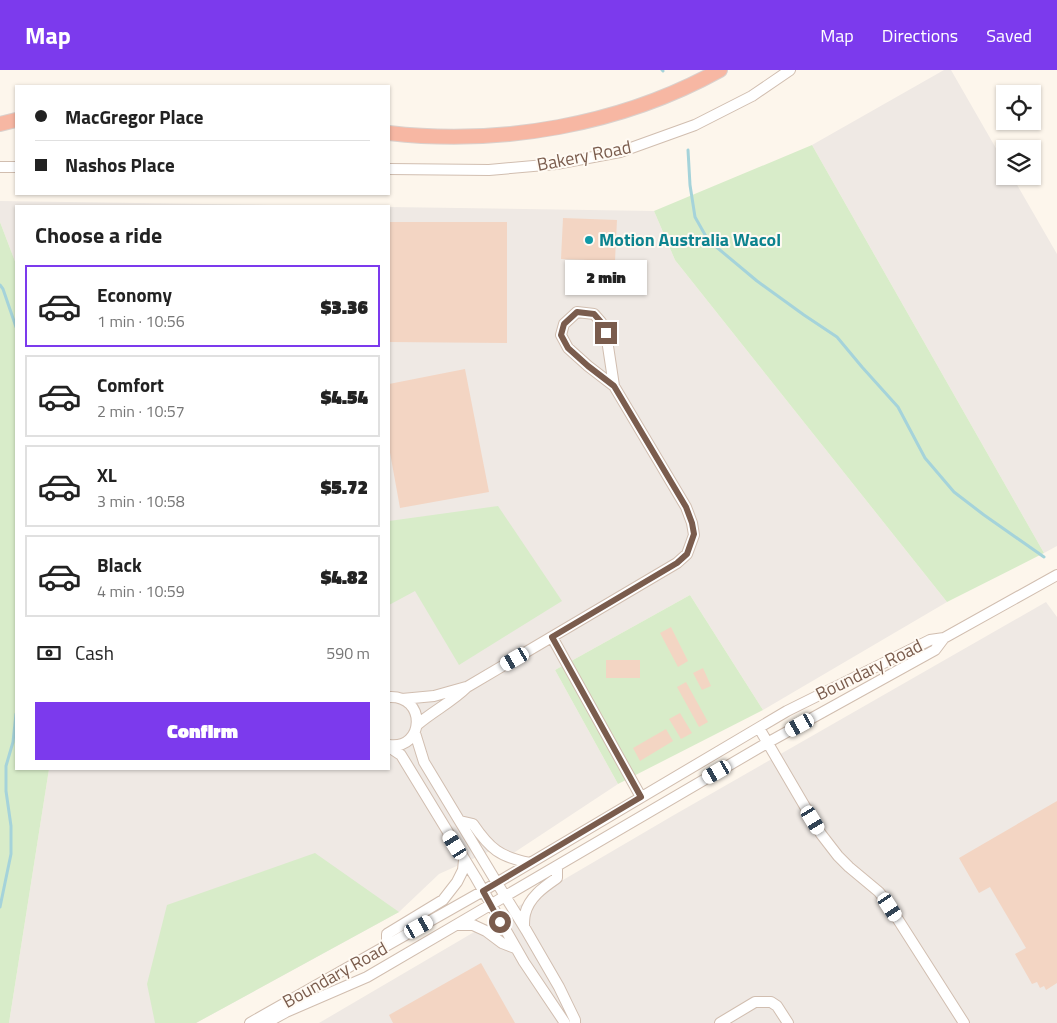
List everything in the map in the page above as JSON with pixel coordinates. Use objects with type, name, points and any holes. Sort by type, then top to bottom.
[{"type":"highway","points":[[390,133],[434,137],[472,137],[504,135],[572,124],[642,104],[676,91],[720,70]]},
{"type":"highway","points":[[0,124],[15,120]]},
{"type":"street","name":"Bakery Road","points":[[390,169],[489,170],[556,164],[620,152],[695,125],[752,96],[790,70]]},
{"type":"street","points":[[0,167],[15,167]]},
{"type":"street","points":[[394,696],[434,696],[467,686],[677,563],[687,554],[694,534],[686,507],[614,386],[568,348],[561,335],[564,324],[577,312],[594,314],[601,322],[606,333],[614,386]]},
{"type":"street","name":"Boundary Road","points":[[250,1023],[497,883],[787,711],[930,640],[944,638],[1057,575]]},
{"type":"street","points":[[552,637],[641,797]]},
{"type":"street","name":"Boundary Road","points":[[266,1023],[286,1012],[367,977],[767,743],[935,650],[944,638]]},
{"type":"street","points":[[390,746],[402,744],[410,740],[424,719],[456,698],[467,686]]},
{"type":"street","points":[[394,696],[409,703],[414,709],[417,716],[416,729],[424,762],[524,926],[559,988],[575,1023]]},
{"type":"street","points":[[759,728],[821,834],[848,867],[879,892],[964,1023]]},
{"type":"street","points":[[390,747],[400,755],[483,891],[515,948],[565,1023]]},
{"type":"street","points":[[460,821],[473,824],[484,840],[498,852],[516,860],[530,863]]},
{"type":"street","points":[[387,945],[387,934],[443,900],[457,882],[463,870],[464,860]]},
{"type":"street","points":[[524,926],[525,914],[529,904],[542,888],[557,878],[557,866]]},
{"type":"street","points":[[457,924],[473,924],[502,943],[515,948]]},
{"type":"street","points":[[720,1023],[755,1002],[771,1002],[778,1006],[788,1023]]},
{"type":"shaded area","points":[[944,70],[951,70],[996,148],[996,185],[1017,185],[1057,254],[1057,546],[1044,553],[812,145]]},
{"type":"shaded area","points":[[0,201],[266,205],[15,205],[15,261],[0,222]]},
{"type":"shaded area","points":[[390,207],[654,211],[675,260],[947,602],[763,710],[690,595],[555,670],[618,784],[512,854],[499,847],[439,874],[399,912],[196,1023],[9,1023],[49,770],[390,770]]},
{"type":"shaded area","points":[[1046,602],[1057,617],[1057,1023],[319,1023],[674,815]]},
{"type":"green space","points":[[812,145],[1044,553],[947,602],[675,260],[654,211]]},
{"type":"green space","points":[[0,222],[15,261],[15,770],[49,770],[9,1023],[0,1023]]},
{"type":"green space","points":[[498,506],[562,601],[459,665],[415,591],[390,604],[390,521]]},
{"type":"green space","points":[[690,595],[763,710],[618,784],[555,670]]},
{"type":"green space","points":[[315,853],[399,912],[196,1023],[155,1023],[147,984],[167,905]]},
{"type":"building","name":"Motion Australia Wacol","points":[[563,218],[617,220],[615,261],[561,259]]},
{"type":"building","points":[[390,222],[507,222],[507,343],[390,342]]},
{"type":"building","points":[[465,369],[489,492],[400,508],[390,453],[390,384]]},
{"type":"building","points":[[671,627],[688,661],[678,667],[660,633]]},
{"type":"building","points":[[606,660],[640,660],[640,678],[606,678]]},
{"type":"building","points":[[703,668],[711,686],[702,690],[693,673]]},
{"type":"building","points":[[686,682],[708,722],[699,727],[677,687]]},
{"type":"building","points":[[680,713],[692,733],[681,739],[669,719]]},
{"type":"building","points":[[666,729],[673,741],[640,761],[633,748]]},
{"type":"building","points":[[1057,801],[1057,983],[1046,990],[1044,986],[1040,988],[1037,982],[1032,984],[1015,954],[1026,948],[990,887],[979,893],[959,858]]},
{"type":"building","points":[[481,963],[515,1023],[393,1023],[389,1015]]},
{"type":"waterway","points":[[688,150],[690,185],[695,217],[708,240],[757,281],[837,337],[898,407],[925,458],[954,492],[1044,557]]},
{"type":"waterway","points":[[0,285],[15,324]]},
{"type":"waterway","points":[[0,907],[11,854],[11,826],[6,791],[6,766],[13,742],[15,723]]},
{"type":"place","name":"Motion Australia Wacol","points":[[589,240]]},
{"type":"route","points":[[500,922],[483,891],[641,797],[552,637],[677,563],[687,554],[694,534],[686,507],[614,386],[568,348],[561,335],[564,324],[577,312],[594,314],[601,322],[606,333]]}]
